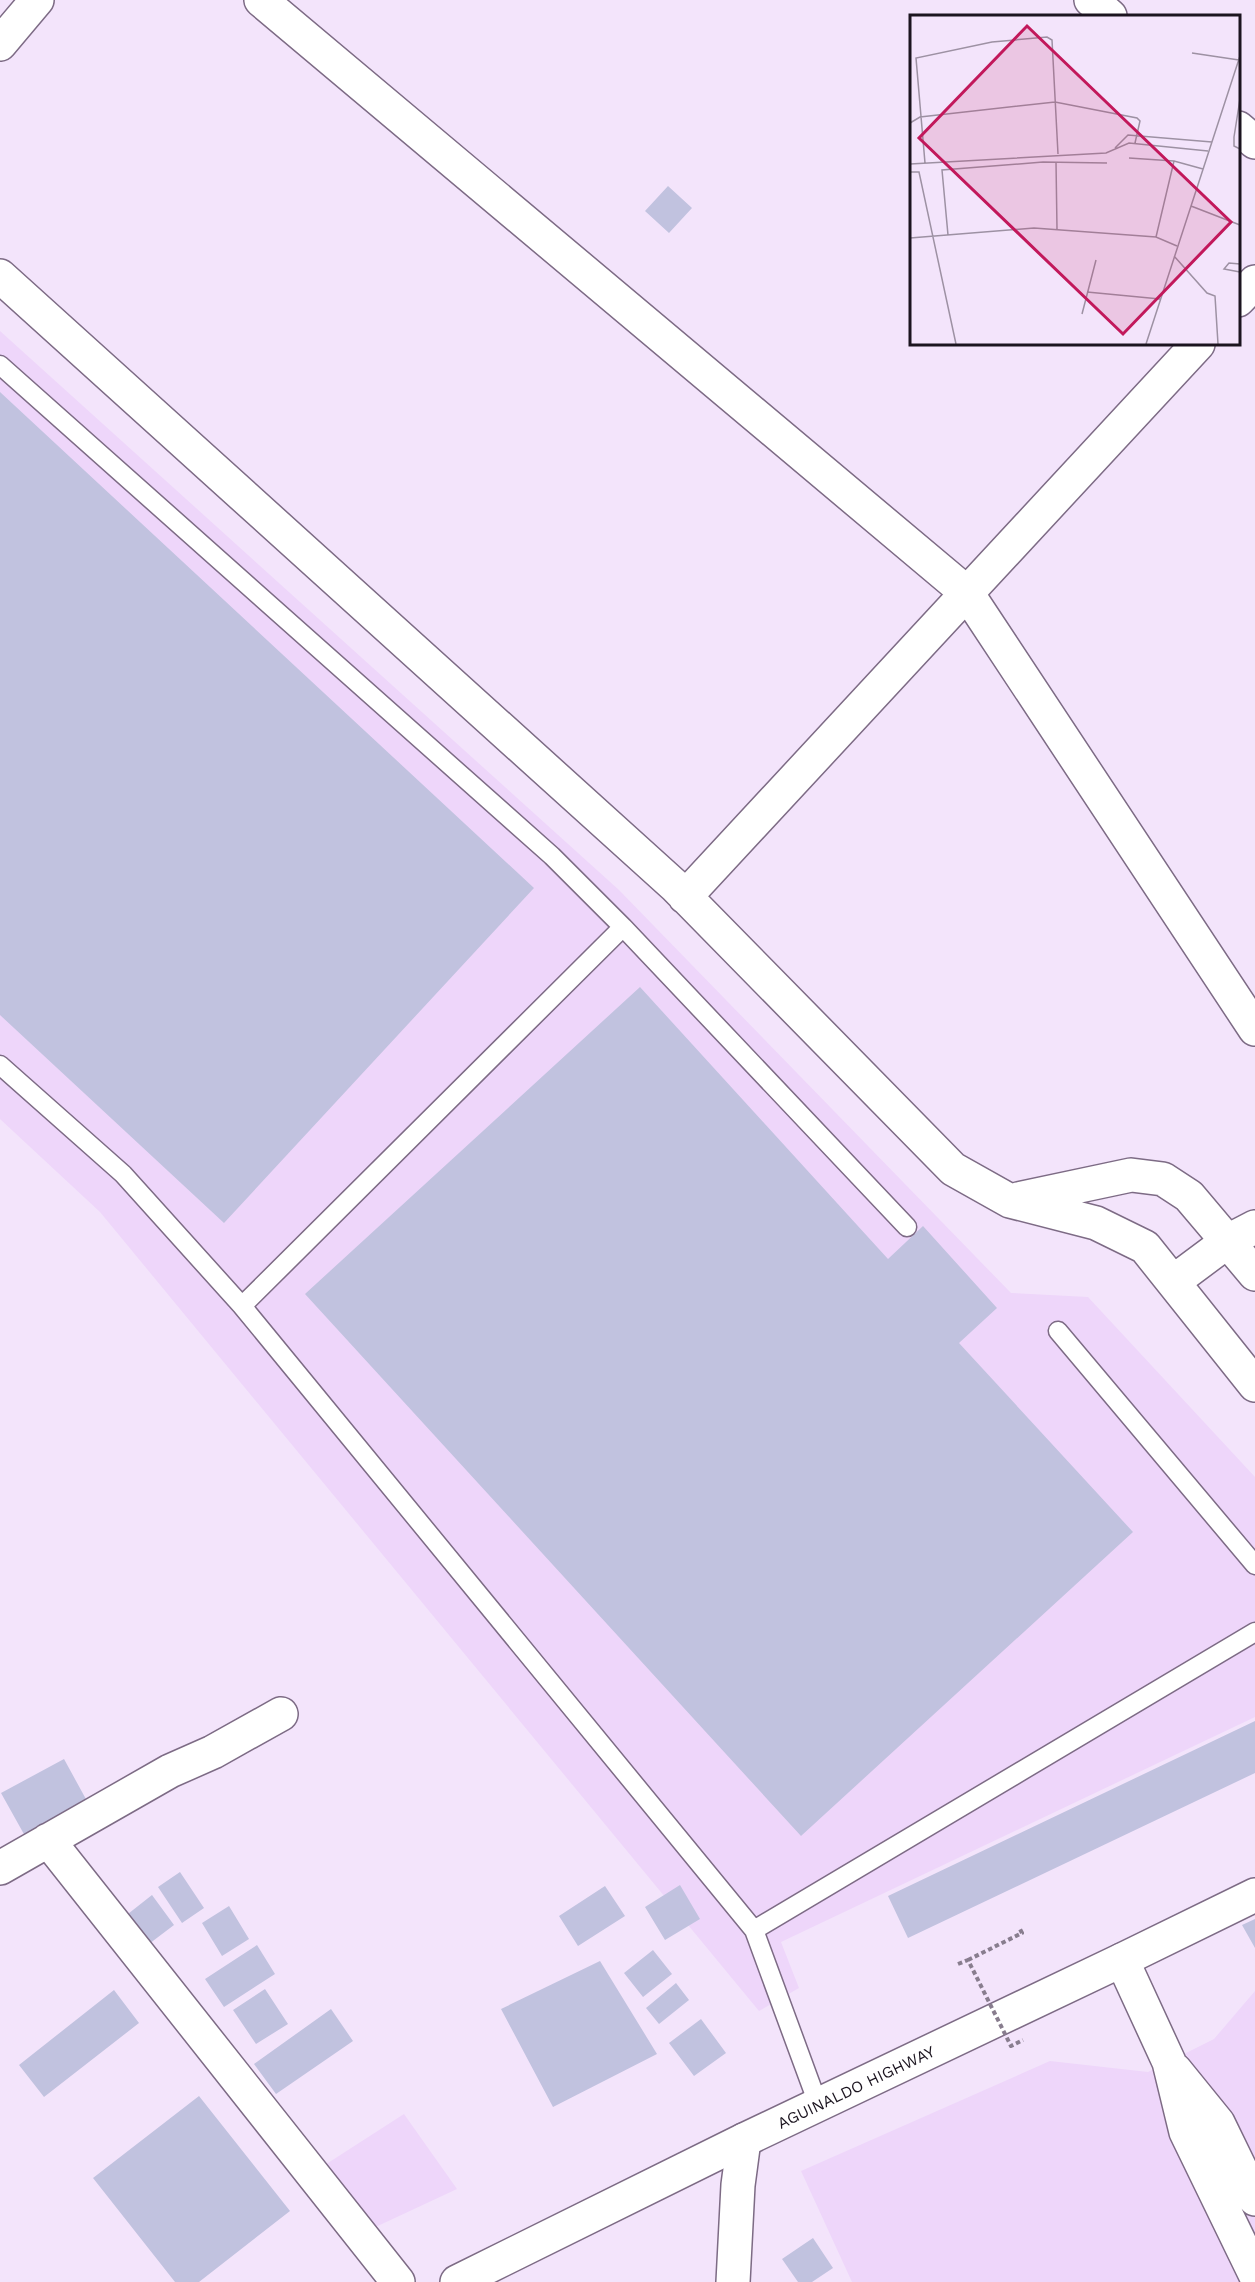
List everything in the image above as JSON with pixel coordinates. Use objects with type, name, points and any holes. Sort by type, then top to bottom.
[{"type":"street","points":[[0,44],[37,0]]},
{"type":"street","points":[[261,0],[967,593],[1255,1029]]},
{"type":"street","points":[[1091,0],[1109,15]]},
{"type":"street","points":[[1240,129],[1255,142]]},
{"type":"street","points":[[0,276],[685,897],[953,1169],[1010,1201],[1096,1223],[1145,1247],[1255,1385]]},
{"type":"street","points":[[1240,299],[1255,282]]},
{"type":"street","points":[[685,897],[1197,345]]},
{"type":"street","points":[[1010,1201],[1131,1175],[1162,1179],[1241,1234],[1255,1274]]},
{"type":"street","points":[[1173,1282],[1241,1234]]},
{"type":"street","points":[[0,1868],[170,1771],[213,1752],[281,1714]]},
{"type":"street","points":[[48,1840],[398,2282]]},
{"type":"street","name":"AGUINALDO HIGHWAY","points":[[457,2282],[818,2104],[1255,1895]]},
{"type":"street","points":[[1122,1960],[1169,2062],[1186,2132],[1255,2274]]},
{"type":"street","points":[[1169,2062],[1218,2123],[1255,2199]]},
{"type":"street","points":[[733,2282],[738,2185],[744,2140]]},
{"type":"lane","points":[[0,365],[552,856],[623,927],[907,1227]]},
{"type":"lane","points":[[242,1306],[623,927]]},
{"type":"lane","points":[[0,1065],[123,1174],[242,1306],[754,1930],[818,2104]]},
{"type":"lane","points":[[1058,1331],[1255,1565]]},
{"type":"lane","points":[[754,1930],[1255,1632]]},
{"type":"path","points":[[958,1964],[1022,1933],[1019,1926]]},
{"type":"path","points":[[968,1960],[1011,2046],[1023,2040]]},
{"type":"shaded area","points":[[0,331],[619,890],[1011,1293],[1088,1297],[1255,1477],[1255,1717],[781,1942],[799,1988],[759,2011],[100,1212],[0,1119]]},
{"type":"shaded area","points":[[1255,1991],[1255,2282],[852,2282],[801,2171],[1050,2061],[1148,2072],[1214,2039]]},
{"type":"shaded area","points":[[404,2114],[457,2189],[367,2231],[317,2170]]},
{"type":"building","points":[[668,186],[692,208],[669,233],[645,211]]},
{"type":"building","points":[[0,392],[534,888],[224,1223],[0,1015]]},
{"type":"building","points":[[640,987],[888,1259],[923,1226],[997,1308],[959,1343],[1133,1532],[801,1836],[305,1294]]},
{"type":"building","points":[[1255,1721],[1255,1773],[908,1938],[888,1896]]},
{"type":"building","points":[[64,1759],[87,1801],[25,1836],[1,1793]]},
{"type":"building","points":[[180,1872],[204,1908],[182,1923],[158,1887]]},
{"type":"building","points":[[680,1885],[700,1919],[665,1940],[645,1907]]},
{"type":"building","points":[[605,1886],[625,1916],[578,1946],[559,1916]]},
{"type":"building","points":[[152,1895],[174,1925],[141,1950],[119,1921]]},
{"type":"building","points":[[229,1906],[249,1939],[222,1956],[202,1923]]},
{"type":"building","points":[[1255,1919],[1255,1948],[1242,1925]]},
{"type":"building","points":[[257,1945],[275,1974],[224,2007],[205,1979]]},
{"type":"building","points":[[653,1950],[672,1974],[643,1997],[624,1973]]},
{"type":"building","points":[[600,1961],[657,2054],[553,2107],[501,2009]]},
{"type":"building","points":[[676,1983],[689,2000],[659,2024],[646,2008]]},
{"type":"building","points":[[265,1989],[288,2024],[256,2044],[233,2010]]},
{"type":"building","points":[[114,1990],[139,2023],[44,2097],[19,2065]]},
{"type":"building","points":[[331,2009],[353,2041],[276,2094],[254,2064]]},
{"type":"building","points":[[701,2019],[726,2053],[694,2076],[669,2043]]},
{"type":"building","points":[[199,2096],[290,2211],[199,2282],[175,2282],[93,2178]]},
{"type":"building","points":[[813,2238],[833,2268],[812,2282],[798,2282],[782,2259]]}]
